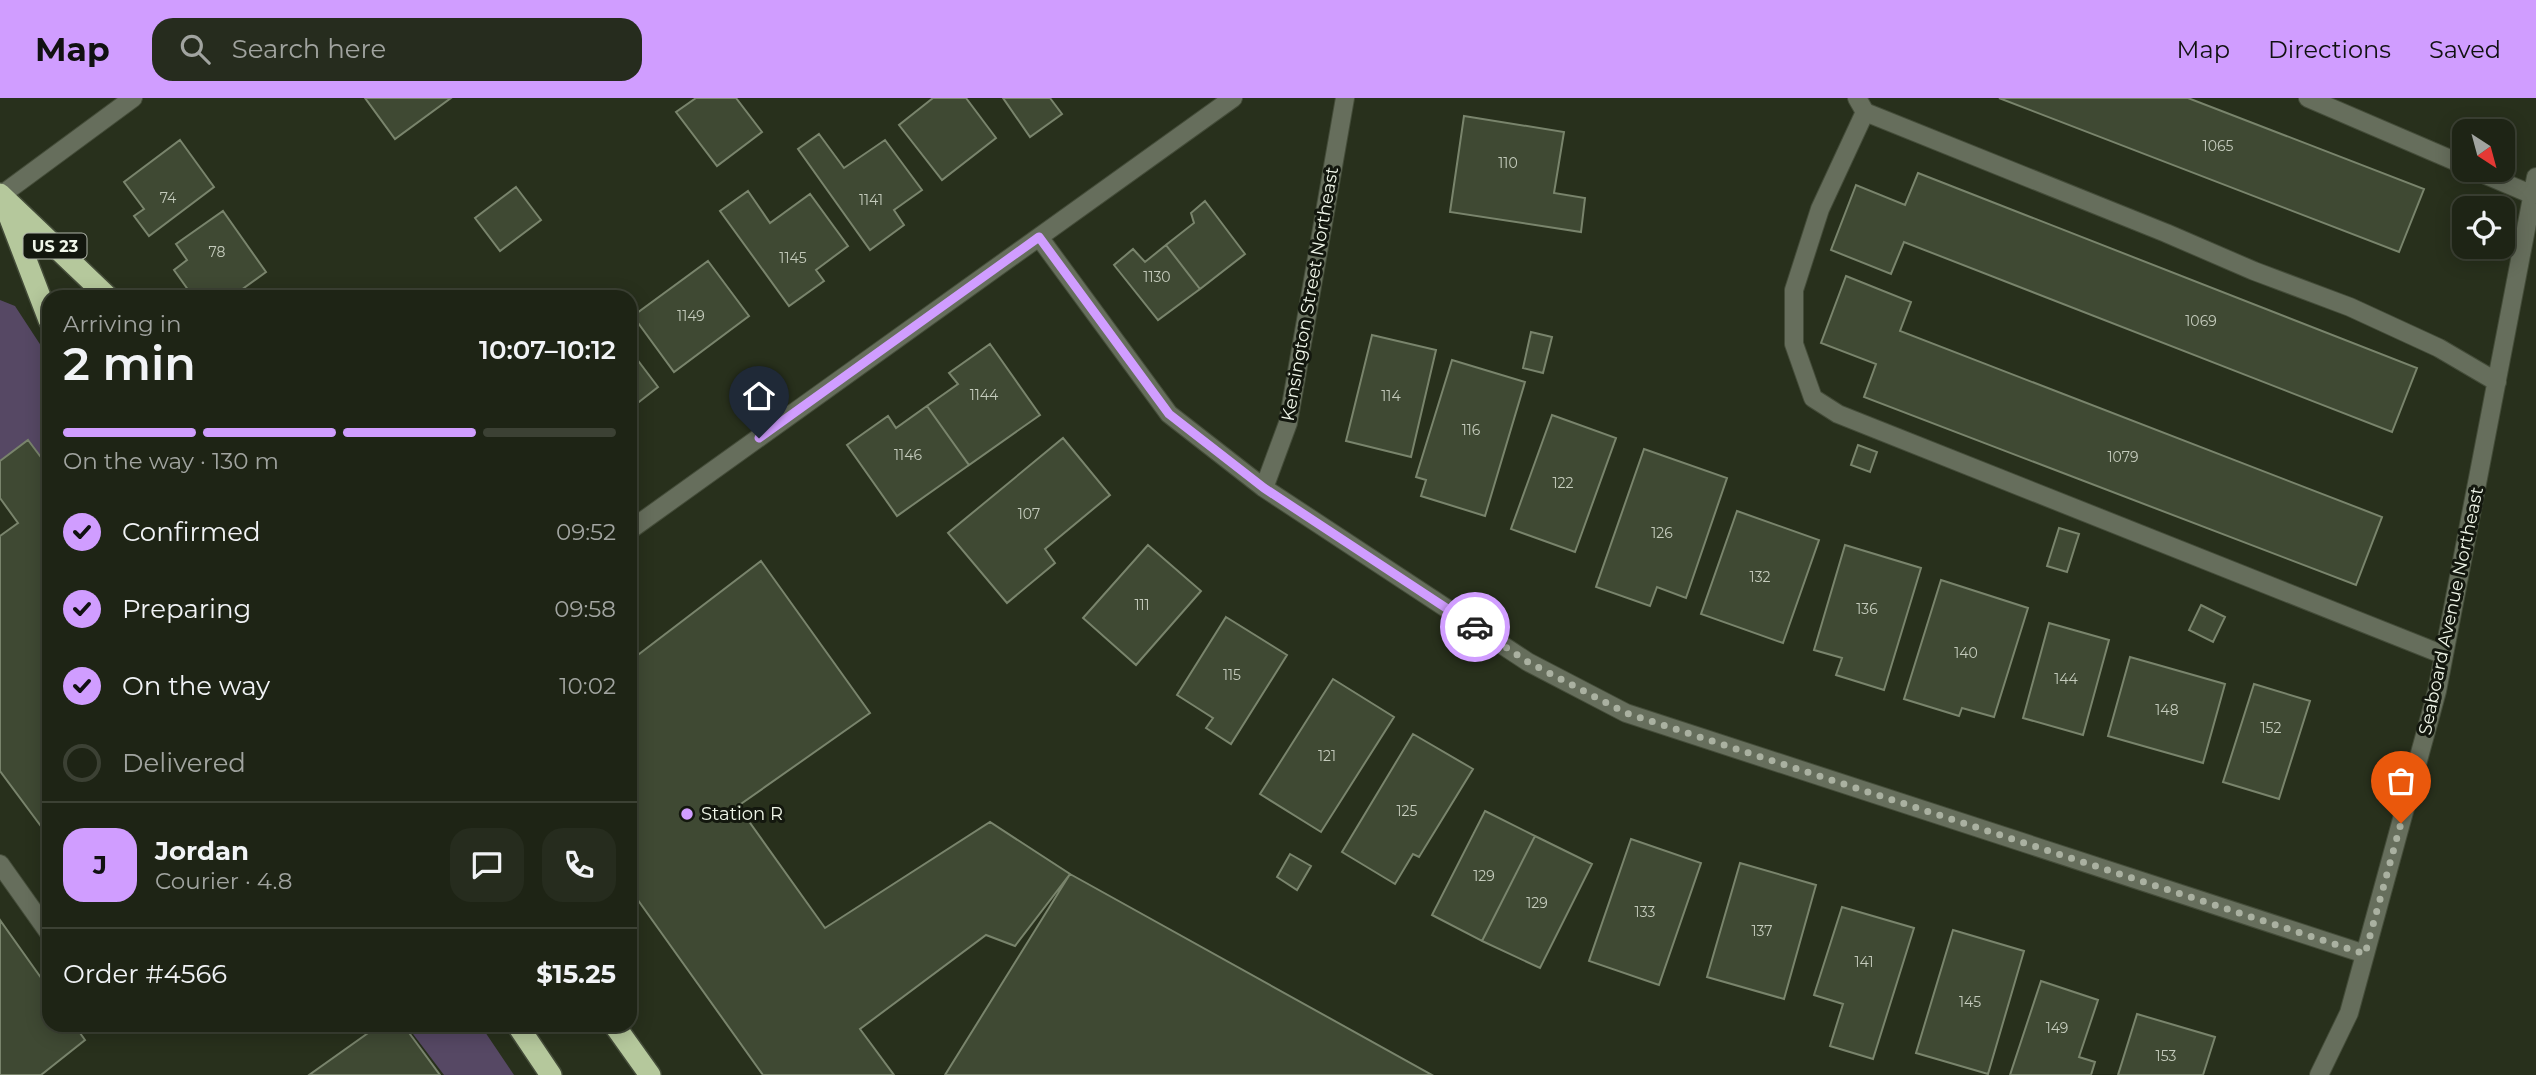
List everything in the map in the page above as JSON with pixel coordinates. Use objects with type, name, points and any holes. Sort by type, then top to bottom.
[{"type":"highway","name":"US 23","points":[[0,195],[101,290]]},
{"type":"highway","name":"US 23","points":[[0,195],[42,302]]},
{"type":"highway","points":[[522,1032],[551,1075]]},
{"type":"highway","points":[[619,1032],[650,1075]]},
{"type":"street","points":[[0,195],[133,98]]},
{"type":"street","points":[[637,525],[1233,98]]},
{"type":"street","name":"Kensington Street Northeast","points":[[1264,488],[1288,422],[1345,98]]},
{"type":"street","points":[[2308,98],[2452,160]]},
{"type":"street","points":[[2444,655],[1838,414],[1813,398],[1794,344],[1794,290],[1820,209],[1861,105],[2254,271],[2350,307],[2439,348],[2497,382]]},
{"type":"street","points":[[2515,181],[2534,186]]},
{"type":"street","name":"Seaboard Avenue Northeast","points":[[2319,1075],[2349,1013],[2437,691],[2534,186]]},
{"type":"street","points":[[1039,237],[1169,414],[1264,488],[1528,662],[1626,713],[2365,954]]},
{"type":"street","points":[[0,864],[42,923]]},
{"type":"shaded area","points":[[0,300],[15,306],[42,347],[42,459],[28,440],[0,461]]},
{"type":"shaded area","points":[[412,1032],[485,1032],[514,1075],[444,1075]]},
{"type":"building","points":[[365,98],[451,98],[395,139]]},
{"type":"building","points":[[696,98],[736,98],[762,132],[717,166],[676,112]]},
{"type":"building","points":[[933,98],[966,98],[996,138],[942,180],[899,125]]},
{"type":"building","points":[[1003,98],[1050,98],[1062,114],[1030,137]]},
{"type":"building","points":[[1999,98],[2188,98],[2424,189],[2399,252]]},
{"type":"building","points":[[1464,116],[1564,132],[1554,193],[1585,198],[1581,232],[1450,212]]},
{"type":"building","points":[[819,134],[844,168],[885,140],[922,190],[894,210],[904,225],[870,250],[798,149]]},
{"type":"building","points":[[180,140],[214,187],[149,236],[134,216],[144,209],[124,182]]},
{"type":"building","points":[[1918,173],[2417,368],[2392,432],[1904,242],[1891,274],[1831,250],[1856,185],[1905,205]]},
{"type":"building","points":[[516,187],[541,220],[500,251],[475,218]]},
{"type":"building","points":[[748,191],[770,223],[810,194],[848,246],[816,270],[824,281],[789,306],[720,211]]},
{"type":"building","points":[[1205,201],[1245,254],[1200,289],[1166,245],[1194,223],[1191,213]]},
{"type":"building","points":[[223,211],[266,272],[241,290],[188,290],[174,270],[187,260],[176,244]]},
{"type":"building","points":[[1166,245],[1200,289],[1158,320],[1114,265],[1133,249],[1145,262]]},
{"type":"building","points":[[708,261],[749,316],[674,372],[637,321],[637,313]]},
{"type":"building","points":[[1846,276],[1911,302],[1900,331],[2382,517],[2356,585],[1864,397],[1876,364],[1821,343]]},
{"type":"building","points":[[1531,332],[1552,337],[1543,373],[1523,368]]},
{"type":"building","points":[[1372,335],[1436,350],[1411,457],[1346,441]]},
{"type":"building","points":[[990,344],[1040,415],[969,465],[927,406],[958,384],[949,373]]},
{"type":"building","points":[[637,359],[658,387],[637,404]]},
{"type":"building","points":[[1452,360],[1525,382],[1485,516],[1421,496],[1426,480],[1416,477]]},
{"type":"building","points":[[927,406],[969,465],[897,516],[847,445],[888,416],[896,428]]},
{"type":"building","points":[[1552,415],[1616,438],[1575,552],[1511,529]]},
{"type":"building","points":[[1063,438],[1110,495],[1045,549],[1055,563],[1007,603],[948,533]]},
{"type":"building","points":[[28,440],[42,459],[42,828],[0,771],[0,536],[18,523],[0,498],[0,461]]},
{"type":"building","points":[[1858,445],[1877,452],[1870,472],[1851,465]]},
{"type":"building","points":[[1644,449],[1727,478],[1686,598],[1657,587],[1650,606],[1596,587]]},
{"type":"building","points":[[1737,511],[1819,540],[1783,643],[1701,614]]},
{"type":"building","points":[[2059,528],[2079,534],[2067,572],[2047,566]]},
{"type":"building","points":[[1148,545],[1201,591],[1136,665],[1083,618]]},
{"type":"building","points":[[1845,545],[1921,568],[1884,690],[1836,675],[1842,658],[1814,650]]},
{"type":"building","name":"Station R","points":[[761,561],[870,713],[738,806],[825,928],[990,822],[1070,874],[1015,946],[986,935],[860,1029],[894,1075],[763,1075],[637,899],[637,656]]},
{"type":"building","points":[[1941,580],[2028,608],[1994,717],[1962,708],[1959,716],[1904,699]]},
{"type":"building","points":[[2201,605],[2225,617],[2213,642],[2189,630]]},
{"type":"building","points":[[1226,617],[1287,655],[1231,744],[1206,728],[1213,718],[1177,695]]},
{"type":"building","points":[[2049,623],[2109,640],[2083,735],[2023,718]]},
{"type":"building","points":[[2130,657],[2225,684],[2203,763],[2108,736]]},
{"type":"building","points":[[1333,679],[1394,717],[1321,832],[1260,794]]},
{"type":"building","points":[[2254,684],[2310,701],[2279,799],[2223,782]]},
{"type":"building","points":[[1413,734],[1473,769],[1419,857],[1413,854],[1395,884],[1342,852]]},
{"type":"building","points":[[1485,811],[1535,836],[1482,941],[1432,915]]},
{"type":"building","points":[[1535,836],[1592,864],[1540,968],[1482,941]]},
{"type":"building","points":[[1631,839],[1701,863],[1659,985],[1589,961]]},
{"type":"building","points":[[1290,854],[1311,866],[1297,890],[1277,877]]},
{"type":"building","points":[[1740,863],[1816,885],[1784,999],[1707,977]]},
{"type":"building","points":[[1070,874],[1432,1075],[945,1075]]},
{"type":"building","points":[[1842,907],[1914,928],[1873,1059],[1830,1046],[1843,1004],[1814,995]]},
{"type":"building","points":[[0,920],[42,979],[42,1032],[79,1032],[85,1040],[41,1075],[0,1075]]},
{"type":"building","points":[[1953,930],[2024,951],[1988,1074],[1916,1053]]},
{"type":"building","points":[[2041,981],[2098,1000],[2079,1057],[2095,1062],[2091,1075],[2010,1075]]},
{"type":"building","points":[[2137,1014],[2215,1037],[2203,1075],[2118,1075]]},
{"type":"building","points":[[370,1032],[408,1032],[440,1075],[309,1075]]},
{"type":"way so far","points":[[1475,627],[1528,662],[1626,713],[2365,954],[2401,823]]},
{"type":"place","name":"Station R","points":[[687,814]]},
{"type":"route","points":[[759,438],[1039,237],[1169,414],[1264,488],[1475,627]]}]
